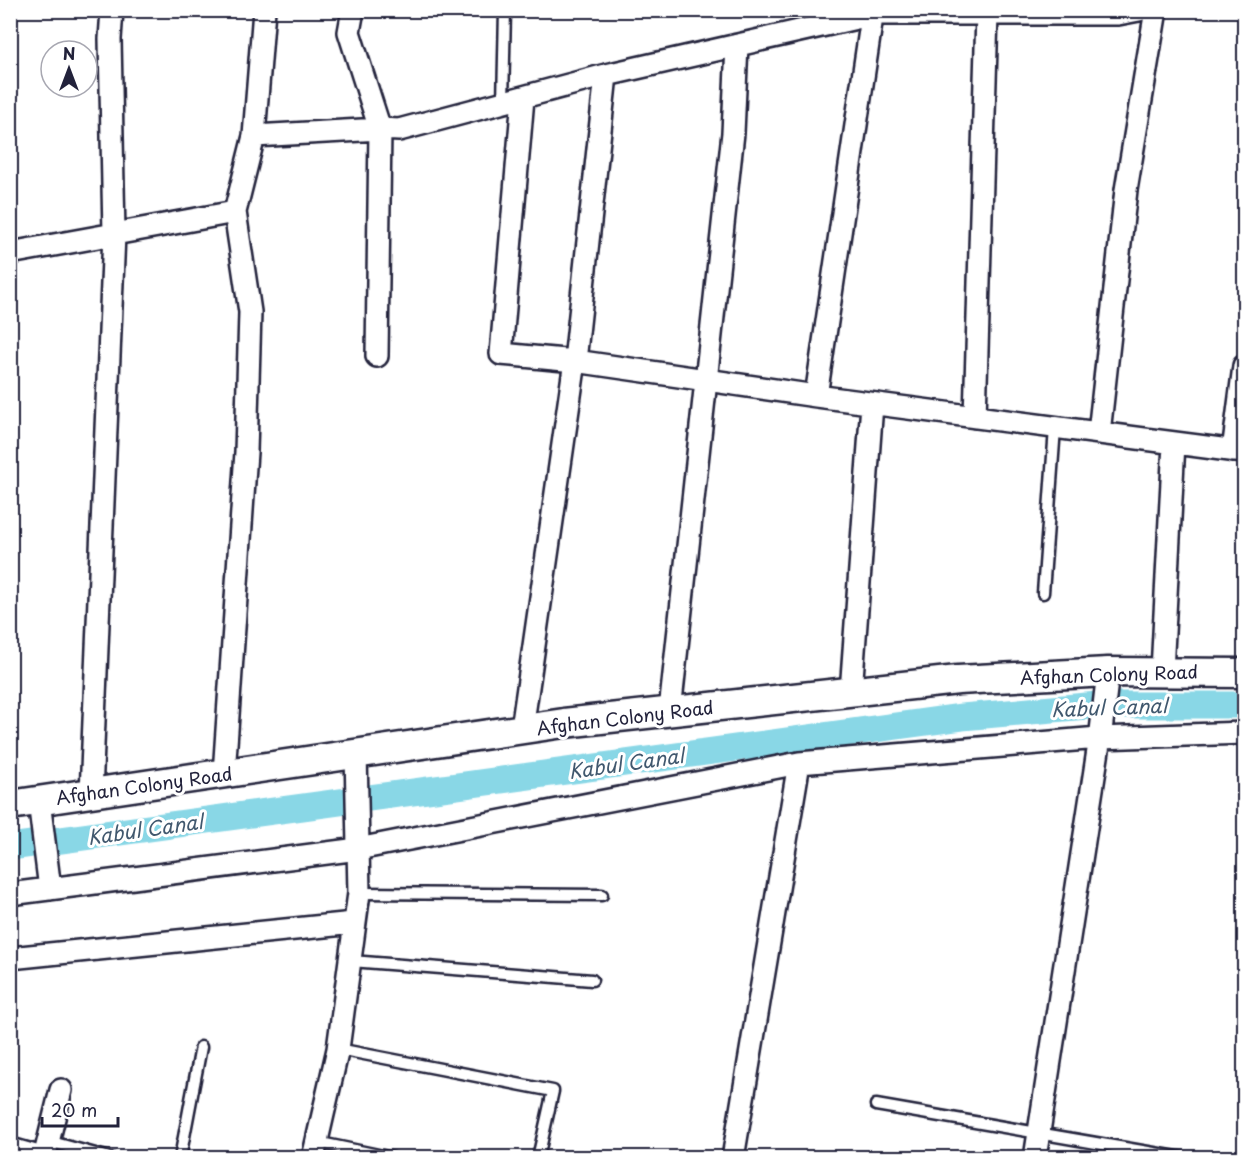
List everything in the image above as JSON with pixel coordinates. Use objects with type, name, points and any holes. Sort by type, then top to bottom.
[{"type":"main road","name":"Afghan Colony Road","points":[[10,805],[224,774],[357,763],[522,729],[958,680],[1107,677],[1162,671],[1245,673]]},
{"type":"street","points":[[91,794],[114,234],[110,39],[112,10]]},
{"type":"street","points":[[224,774],[246,452],[250,312],[235,212],[254,136],[264,10]]},
{"type":"street","points":[[353,10],[349,32],[380,129],[377,356]]},
{"type":"street","points":[[254,136],[399,130],[606,75],[874,12],[1118,14],[1139,10]]},
{"type":"street","points":[[1100,433],[1126,190],[1156,10]]},
{"type":"street","points":[[816,396],[874,12]]},
{"type":"street","points":[[975,417],[987,14]]},
{"type":"street","points":[[670,711],[733,134],[737,45]]},
{"type":"street","points":[[522,729],[575,361],[606,75]]},
{"type":"street","points":[[523,98],[501,354],[575,361],[872,404],[1239,452],[1245,366]]},
{"type":"street","points":[[10,253],[235,212]]},
{"type":"street","points":[[851,692],[872,404]]},
{"type":"street","points":[[1162,671],[1174,443]]},
{"type":"street","points":[[1035,1158],[1107,677]]},
{"type":"street","points":[[10,894],[358,843],[799,763],[1100,735],[1245,733]]},
{"type":"street","points":[[314,1150],[338,1049],[359,893],[357,763]]},
{"type":"street","points":[[733,1158],[799,763]]},
{"type":"street","points":[[39,801],[50,889]]},
{"type":"street","points":[[10,958],[354,923]]},
{"type":"street","points":[[46,1150],[61,1090]]},
{"type":"lane","points":[[503,103],[505,10]]},
{"type":"lane","points":[[1043,593],[1055,428]]},
{"type":"lane","points":[[359,893],[602,895]]},
{"type":"lane","points":[[351,961],[592,980]]},
{"type":"lane","points":[[180,1158],[201,1047]]},
{"type":"lane","points":[[338,1049],[553,1091],[538,1158]]},
{"type":"lane","points":[[876,1105],[1183,1158]]},
{"type":"lane","points":[[10,1143],[110,1158]]},
{"type":"lane","points":[[314,1150],[393,1158]]},
{"type":"waterway","name":"Kabul Canal","points":[[10,847],[962,717],[1098,705],[1244,705]]}]
